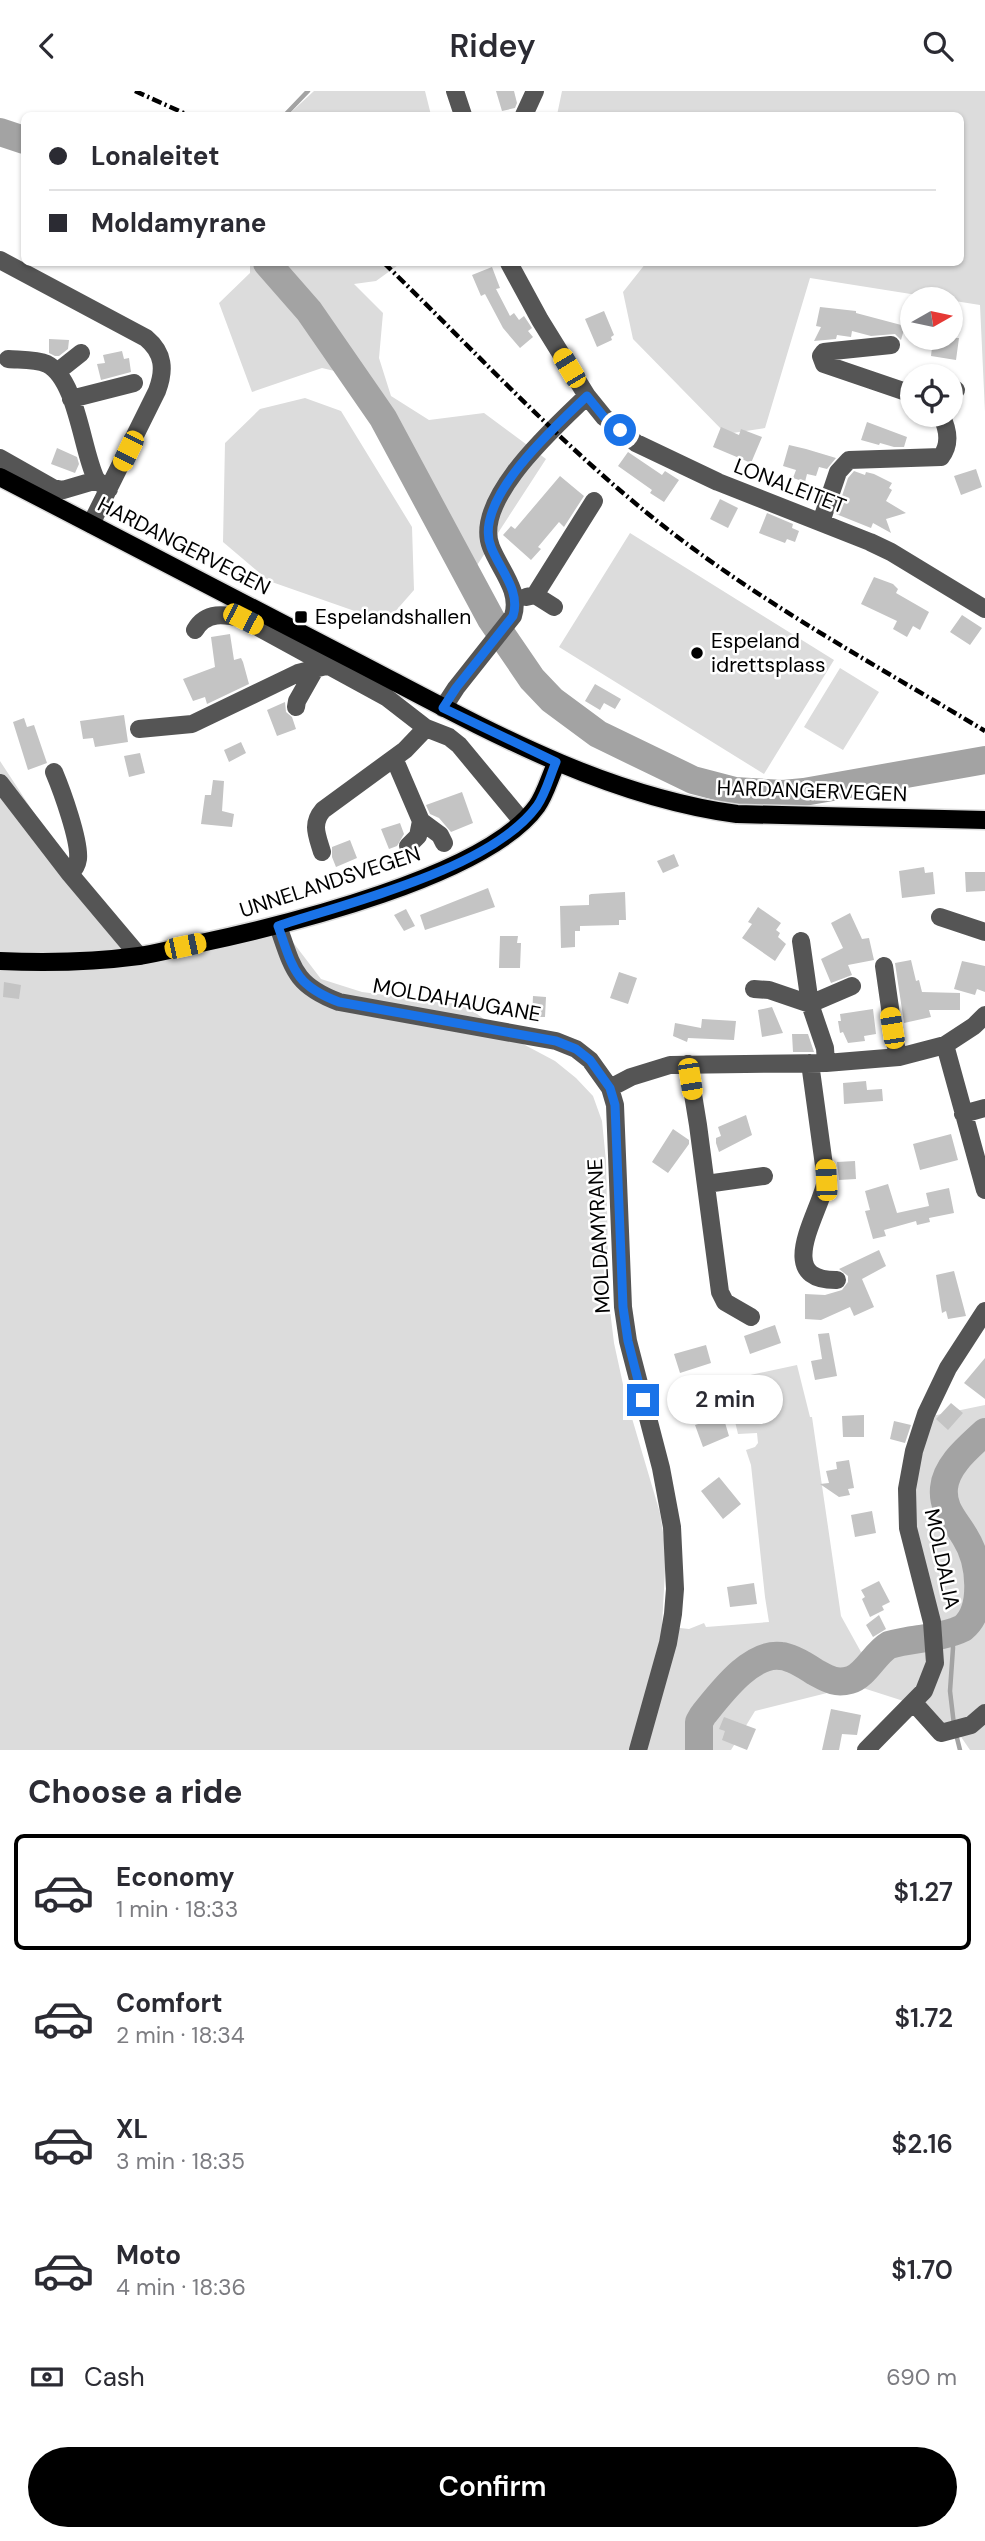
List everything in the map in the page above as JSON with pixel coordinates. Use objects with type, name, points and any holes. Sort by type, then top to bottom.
[{"type":"main road","name":"HARDANGERVEGEN","points":[[0,477],[443,708],[556,762],[651,797],[703,810],[796,817],[985,820]]},
{"type":"main road","name":"UNNELANDSVEGEN","points":[[0,961],[93,960],[139,956],[278,926],[385,892],[464,860],[509,833],[537,806],[556,762]]},
{"type":"street","points":[[456,91],[462,112]]},
{"type":"street","points":[[525,112],[535,91]]},
{"type":"street","points":[[0,260],[146,338],[159,352],[162,361],[161,381],[103,484],[91,524]]},
{"type":"street","name":"LONALEITET","points":[[511,266],[587,396],[604,417],[636,443],[718,482],[891,552],[985,609]]},
{"type":"street","points":[[891,345],[824,352],[821,356],[824,364],[900,390]]},
{"type":"street","points":[[57,372],[81,353]]},
{"type":"street","points":[[8,359],[39,362],[57,372],[71,399],[103,484]]},
{"type":"street","points":[[71,399],[134,383]]},
{"type":"street","points":[[514,608],[489,544],[487,530],[490,513],[506,484],[552,429],[587,396]]},
{"type":"street","points":[[821,522],[838,472],[849,460],[941,457],[948,438],[945,427]]},
{"type":"street","points":[[0,458],[53,488],[63,490],[103,484]]},
{"type":"street","points":[[443,708],[514,608],[535,595],[594,501]]},
{"type":"street","points":[[535,595],[554,607]]},
{"type":"street","points":[[195,630],[204,619],[223,614],[232,616],[259,627],[320,668],[387,697],[426,729],[449,737],[459,745],[522,821]]},
{"type":"street","points":[[296,707],[297,701],[320,668]]},
{"type":"street","points":[[139,729],[192,724],[298,673],[320,668]]},
{"type":"street","points":[[322,852],[315,829],[316,818],[394,758],[426,729]]},
{"type":"street","points":[[394,758],[421,821],[440,835],[444,843]]},
{"type":"street","points":[[54,772],[62,791],[78,855],[70,874]]},
{"type":"street","points":[[0,783],[70,874],[139,956]]},
{"type":"street","points":[[408,846],[418,836],[421,821]]},
{"type":"street","points":[[940,917],[985,932]]},
{"type":"street","name":"MOLDAHAUGANE","points":[[278,926],[295,971],[303,983],[325,997],[339,1002],[556,1041],[576,1049],[590,1060],[610,1088]]},
{"type":"street","points":[[801,941],[810,1004],[825,1048],[818,1063],[826,1180],[822,1198],[803,1242],[803,1253],[812,1276],[837,1280]]},
{"type":"street","points":[[884,966],[899,1057]]},
{"type":"street","points":[[754,989],[769,990],[810,1004],[852,986]]},
{"type":"street","points":[[610,1088],[653,1069],[688,1064],[732,1066],[899,1057],[945,1045],[974,1026],[985,1015]]},
{"type":"street","points":[[945,1045],[985,1189]]},
{"type":"street","points":[[688,1064],[720,1292],[725,1302],[751,1317]]},
{"type":"street","name":"MOLDAMYRANE","points":[[610,1088],[617,1122],[623,1307],[628,1341],[668,1503],[674,1562],[673,1614],[668,1643],[638,1750]]},
{"type":"street","points":[[964,1114],[985,1108]]},
{"type":"street","points":[[706,1184],[764,1176]]},
{"type":"street","name":"MOLDALIA","points":[[866,1750],[914,1703],[931,1677],[935,1663],[932,1622],[908,1528],[907,1489],[914,1451],[926,1414],[948,1368],[985,1311]]},
{"type":"street","points":[[914,1703],[940,1733],[979,1720],[985,1713]]},
{"type":"shaded area","points":[[314,91],[425,91],[430,112],[291,112]]},
{"type":"shaded area","points":[[562,91],[985,91],[985,412],[980,305],[963,302],[963,287],[900,287],[900,292],[810,278],[765,428],[726,434],[633,339],[623,292],[644,266],[964,266],[964,112],[558,112]]},
{"type":"shaded area","points":[[250,266],[397,266],[376,281],[354,284],[383,313],[379,358],[391,396],[429,420],[484,413],[546,459],[472,573],[445,546],[429,493],[364,378],[322,368],[252,392],[219,303],[250,273]]},
{"type":"shaded area","points":[[305,398],[341,411],[412,527],[414,590],[386,622],[269,581],[223,542],[225,443],[260,409]]},
{"type":"shaded area","name":"Espeland idrettsplass","points":[[630,533],[834,660],[764,774],[559,647]]},
{"type":"shaded area","points":[[840,668],[879,692],[843,750],[804,727]]},
{"type":"shaded area","points":[[0,761],[108,926],[127,950],[270,924],[289,937],[321,979],[362,992],[465,1005],[504,1034],[555,1061],[593,1096],[602,1121],[606,1161],[609,1302],[614,1343],[626,1398],[660,1513],[666,1552],[662,1626],[689,1629],[704,1623],[706,1627],[769,1622],[751,1465],[746,1450],[758,1443],[757,1433],[738,1434],[730,1401],[732,1379],[797,1365],[812,1417],[841,1616],[861,1652],[906,1627],[927,1624],[905,1481],[927,1417],[985,1405],[985,1750],[970,1750],[957,1731],[945,1735],[916,1705],[863,1688],[835,1691],[755,1711],[731,1750],[0,1750]]},
{"type":"building","points":[[496,91],[514,91],[517,103],[515,108],[502,111]]},
{"type":"building","points":[[492,267],[500,288],[496,289],[510,316],[514,313],[519,320],[524,316],[532,328],[528,331],[533,337],[520,348],[503,328],[485,294],[481,296],[472,275]]},
{"type":"building","points":[[820,307],[856,311],[900,325],[900,339],[895,334],[871,336],[852,331],[851,337],[837,335],[836,339],[814,341],[821,327],[816,326]]},
{"type":"building","points":[[604,311],[614,335],[612,340],[597,347],[585,319]]},
{"type":"building","points":[[49,339],[69,340],[68,349],[59,356],[49,353]]},
{"type":"building","points":[[932,350],[957,350],[956,360],[931,356]]},
{"type":"building","points":[[122,351],[124,359],[129,358],[131,372],[101,380],[97,364],[105,363],[103,355]]},
{"type":"building","points":[[867,422],[907,437],[904,447],[861,440]]},
{"type":"building","points":[[721,427],[739,435],[741,429],[762,437],[751,463],[713,447]]},
{"type":"building","points":[[789,445],[836,458],[827,469],[819,467],[816,476],[807,474],[805,482],[793,478],[796,470],[783,466]]},
{"type":"building","points":[[57,448],[77,457],[79,464],[75,473],[51,464]]},
{"type":"building","points":[[628,452],[662,475],[665,471],[679,480],[664,502],[618,466]]},
{"type":"building","points":[[976,469],[982,487],[961,495],[954,476]]},
{"type":"building","points":[[854,471],[865,475],[866,472],[874,474],[892,483],[889,488],[892,490],[886,501],[906,513],[886,519],[891,533],[873,523],[871,528],[836,514],[848,478]]},
{"type":"building","points":[[560,476],[584,496],[564,527],[559,522],[531,560],[503,535],[511,526],[515,529]]},
{"type":"building","points":[[720,499],[738,508],[728,528],[710,519]]},
{"type":"building","points":[[767,513],[793,524],[792,528],[799,531],[795,542],[787,539],[785,543],[759,533]]},
{"type":"building","points":[[874,577],[893,584],[898,589],[896,593],[929,612],[920,630],[913,626],[907,637],[893,629],[897,621],[861,604]]},
{"type":"building","points":[[962,615],[982,628],[970,645],[950,632]]},
{"type":"building","points":[[230,634],[234,660],[241,658],[249,684],[207,704],[205,697],[193,701],[183,679],[215,667],[211,637]]},
{"type":"building","points":[[595,684],[621,699],[615,709],[604,703],[600,710],[585,701]]},
{"type":"building","points":[[285,702],[286,712],[292,717],[296,729],[277,736],[267,710]]},
{"type":"building","points":[[124,715],[128,742],[95,747],[93,738],[83,739],[80,721]]},
{"type":"building","points":[[24,718],[27,727],[34,725],[47,763],[28,770],[13,722]]},
{"type":"building","points":[[241,742],[246,753],[229,762],[224,750]]},
{"type":"building","points":[[140,753],[145,773],[129,777],[124,756]]},
{"type":"building","points":[[213,780],[224,781],[222,811],[234,814],[232,827],[201,824],[205,795],[211,795]]},
{"type":"building","points":[[462,792],[473,823],[451,832],[439,818],[430,814],[426,805]]},
{"type":"building","points":[[400,823],[404,834],[397,846],[389,849],[381,829]]},
{"type":"building","points":[[350,840],[357,858],[336,867],[332,847]]},
{"type":"building","points":[[674,854],[679,866],[663,873],[657,861]]},
{"type":"building","points":[[924,867],[925,873],[933,872],[935,894],[902,898],[899,871]]},
{"type":"building","points":[[965,872],[985,872],[985,891],[966,892]]},
{"type":"building","points":[[488,888],[495,907],[425,930],[420,915]]},
{"type":"building","points":[[625,892],[626,920],[619,920],[619,925],[580,926],[580,931],[575,931],[575,947],[561,948],[560,906],[589,905],[591,894]]},
{"type":"building","points":[[758,907],[781,923],[776,930],[780,933],[778,937],[786,944],[775,961],[742,938],[752,924],[748,922]]},
{"type":"building","points":[[406,909],[415,926],[404,931],[394,915]]},
{"type":"building","points":[[850,913],[862,939],[869,938],[874,960],[848,965],[852,975],[831,983],[821,959],[843,948],[831,923]]},
{"type":"building","points":[[500,936],[518,936],[517,943],[521,943],[520,968],[499,968]]},
{"type":"building","points":[[911,960],[922,992],[960,993],[960,1010],[929,1010],[931,1017],[904,1023],[895,963]]},
{"type":"building","points":[[962,961],[985,966],[985,992],[977,989],[975,995],[954,989]]},
{"type":"building","points":[[619,972],[637,978],[628,1004],[610,998]]},
{"type":"building","points":[[4,982],[21,985],[19,999],[3,997]]},
{"type":"building","points":[[533,996],[546,997],[545,1017],[532,1017]]},
{"type":"building","points":[[772,1007],[783,1033],[762,1037],[758,1010]]},
{"type":"building","points":[[873,1009],[876,1034],[864,1036],[865,1041],[848,1043],[843,1032],[840,1033],[840,1014]]},
{"type":"building","points":[[702,1019],[736,1021],[734,1040],[688,1038],[687,1042],[673,1036],[675,1023],[701,1028]]},
{"type":"building","points":[[792,1034],[808,1034],[814,1052],[793,1052]]},
{"type":"building","points":[[866,1081],[867,1090],[882,1089],[883,1101],[844,1104],[843,1083]]},
{"type":"building","points":[[746,1115],[752,1135],[719,1152],[716,1138],[721,1136],[718,1127]]},
{"type":"building","points":[[673,1129],[689,1140],[689,1144],[668,1173],[652,1162]]},
{"type":"building","points":[[951,1134],[958,1160],[920,1170],[913,1144]]},
{"type":"building","points":[[855,1161],[856,1179],[839,1180],[837,1162]]},
{"type":"building","points":[[888,1184],[897,1213],[929,1206],[926,1193],[949,1188],[954,1213],[929,1218],[930,1222],[917,1225],[916,1221],[884,1230],[886,1236],[873,1239],[865,1211],[870,1210],[865,1191]]},
{"type":"building","points":[[879,1250],[886,1266],[862,1279],[874,1307],[854,1316],[850,1307],[821,1320],[805,1319],[805,1294],[825,1295],[842,1290],[848,1282],[848,1276],[839,1269]]},
{"type":"building","points":[[954,1271],[966,1316],[948,1319],[946,1311],[942,1313],[936,1275]]},
{"type":"building","points":[[775,1325],[781,1343],[750,1354],[744,1336]]},
{"type":"building","points":[[829,1333],[837,1376],[815,1380],[811,1361],[822,1359],[818,1334]]},
{"type":"building","points":[[706,1345],[711,1363],[680,1373],[674,1354]]},
{"type":"building","points":[[985,1358],[985,1399],[964,1383]]},
{"type":"building","points":[[951,1403],[963,1413],[948,1430],[936,1419]]},
{"type":"building","points":[[864,1415],[864,1437],[843,1437],[842,1416]]},
{"type":"building","points":[[723,1416],[729,1436],[703,1447],[695,1425]]},
{"type":"building","points":[[894,1421],[911,1425],[905,1443],[890,1439]]},
{"type":"building","points":[[849,1460],[854,1488],[848,1489],[850,1495],[839,1497],[820,1484],[829,1483],[826,1471],[837,1469],[836,1462]]},
{"type":"building","points":[[719,1477],[741,1504],[723,1519],[701,1491]]},
{"type":"building","points":[[872,1511],[876,1533],[855,1537],[851,1515]]},
{"type":"building","points":[[879,1581],[890,1602],[882,1606],[884,1610],[870,1617],[861,1590]]},
{"type":"building","points":[[754,1583],[757,1604],[730,1607],[727,1587]]},
{"type":"building","points":[[879,1615],[886,1629],[873,1637],[866,1625]]},
{"type":"building","points":[[831,1709],[861,1715],[857,1735],[842,1734],[839,1750],[822,1750]]},
{"type":"building","points":[[724,1717],[756,1729],[747,1750],[722,1740],[725,1731],[719,1729]]},
{"type":"waterway","points":[[288,112],[308,91]]},
{"type":"waterway","points":[[0,132],[21,139]]},
{"type":"waterway","points":[[270,266],[309,311],[383,418],[491,619],[532,679],[552,700],[598,734],[693,780],[735,791],[783,794],[804,792],[985,760]]},
{"type":"waterway","points":[[699,1750],[699,1722],[703,1715],[738,1676],[759,1660],[781,1656],[799,1662],[828,1679],[845,1681],[860,1674],[889,1645],[963,1628],[975,1610],[978,1598],[977,1572],[970,1547],[947,1508],[944,1488],[954,1464],[985,1432]]},
{"type":"waterway","points":[[952,1632],[950,1691],[954,1725]]},
{"type":"waterway","points":[[956,1734],[960,1750]]},
{"type":"railway","points":[[135,91],[181,112]]},
{"type":"railway","points":[[387,266],[561,438],[675,535],[788,613],[985,731]]},
{"type":"place","name":"Espelandshallen","points":[[301,617]]},
{"type":"place","name":"Espeland idrettsplass","points":[[697,653]]},
{"type":"route","points":[[620,430],[604,417],[587,396],[552,429],[506,484],[490,513],[487,530],[489,544],[516,600],[515,609],[513,616],[443,708],[556,762],[537,806],[509,833],[464,860],[385,892],[278,926],[295,971],[303,983],[325,997],[339,1002],[538,1036],[576,1049],[601,1073],[610,1088],[615,1105],[623,1307],[628,1341],[643,1400]]}]
